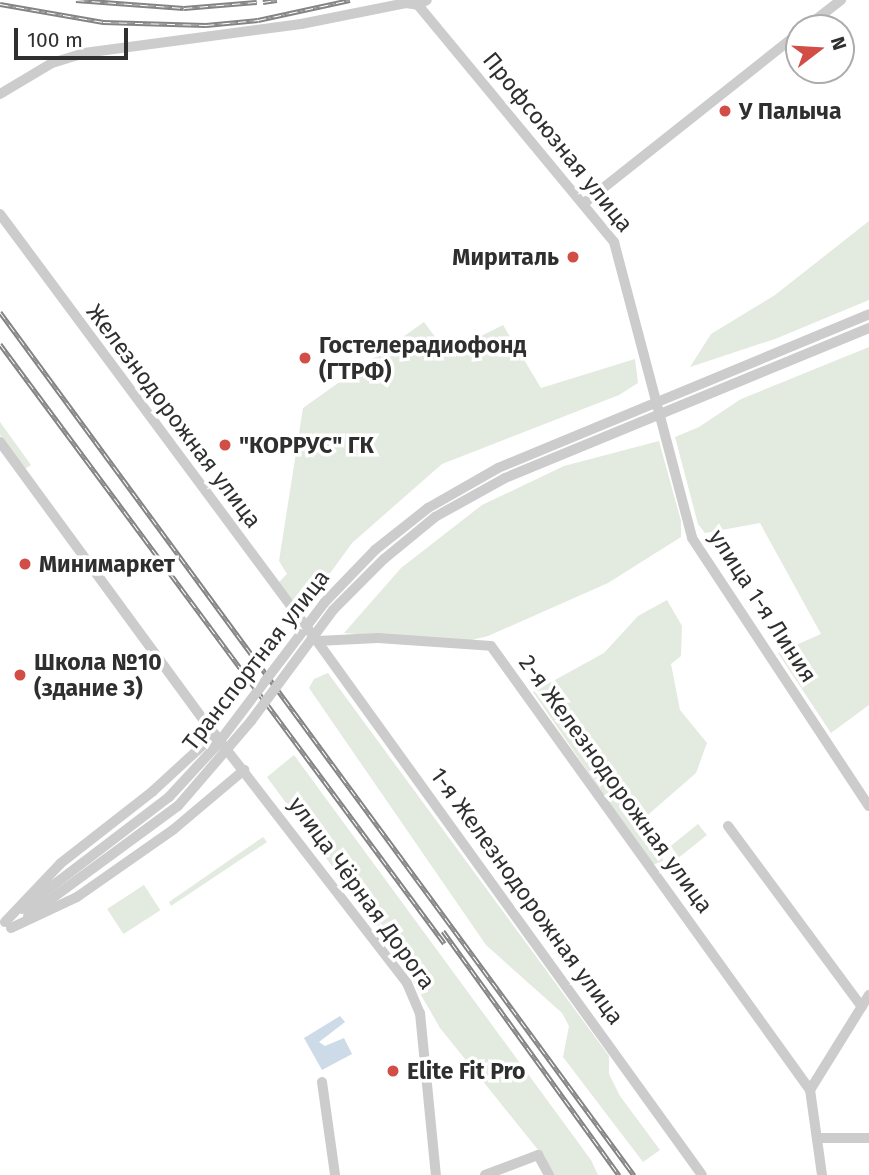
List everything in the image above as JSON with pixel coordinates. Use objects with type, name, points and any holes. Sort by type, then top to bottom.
[{"type":"street","points":[[823,14],[841,0]]},
{"type":"street","points":[[0,94],[52,63],[84,53],[289,26],[406,3],[423,3]]},
{"type":"street","name":"Профсоюзная улица","points":[[423,3],[619,252],[657,408]]},
{"type":"street","points":[[583,204],[785,44]]},
{"type":"street","name":"Железнодорожная улица","points":[[0,214],[317,641]]},
{"type":"street","name":"Транспортная улица","points":[[5,925],[178,806],[251,721],[333,610],[384,559],[466,498],[657,408],[869,314]]},
{"type":"street","name":"Транспортная улица","points":[[0,936],[5,925],[170,797],[216,746],[324,603],[375,550],[460,488],[657,408],[869,328]]},
{"type":"street","name":"улица 1-я Линия","points":[[657,408],[696,546],[869,806]]},
{"type":"street","name":"улица Чёрная Дорога","points":[[0,442],[206,723],[369,930],[417,1002],[436,1175]]},
{"type":"street","name":"2-я Железнодорожная улица","points":[[317,641],[378,638],[491,646],[810,1090]]},
{"type":"street","name":"1-я Железнодорожная улица","points":[[317,641],[702,1175]]},
{"type":"street","points":[[5,925],[61,863],[145,798],[215,734]]},
{"type":"street","points":[[5,925],[77,897],[174,829],[244,770]]},
{"type":"street","points":[[728,825],[862,1007]]},
{"type":"street","points":[[822,1175],[810,1090],[869,995]]},
{"type":"street","points":[[322,1082],[335,1175]]},
{"type":"street","points":[[817,1138],[869,1138]]},
{"type":"street","points":[[485,1175],[538,1155],[549,1175]]},
{"type":"shaded area","points":[[869,221],[869,300],[775,339],[690,367],[711,334],[775,295]]},
{"type":"shaded area","points":[[424,322],[447,353],[503,325],[541,388],[635,359],[638,383],[619,395],[442,464],[352,543],[302,612],[279,582],[287,574],[279,561],[303,408]]},
{"type":"shaded area","points":[[869,347],[869,705],[831,733],[778,653],[821,634],[760,523],[705,533],[698,524],[675,437],[699,427],[741,399]]},
{"type":"shaded area","points":[[0,422],[31,465],[25,469],[0,435]]},
{"type":"shaded area","points":[[659,441],[681,521],[681,537],[608,583],[488,636],[459,643],[344,633],[401,568],[482,505],[564,466]]},
{"type":"shaded area","points":[[667,600],[682,626],[681,656],[671,664],[680,710],[707,743],[696,773],[642,820],[650,835],[662,842],[663,861],[652,865],[533,692],[604,653],[638,616]]},
{"type":"shaded area","points":[[328,673],[609,1056],[609,1074],[620,1096],[660,1150],[643,1162],[563,1057],[569,1026],[562,1013],[486,945],[309,688],[314,679]]},
{"type":"shaded area","points":[[294,755],[591,1160],[598,1175],[552,1175],[539,1151],[440,1028],[402,962],[267,777]]},
{"type":"shaded area","points":[[698,824],[707,835],[678,858],[669,847]]},
{"type":"shaded area","points":[[263,837],[267,842],[171,906],[169,902]]},
{"type":"shaded area","points":[[144,885],[160,910],[123,934],[107,909]]},
{"type":"water","points":[[340,1016],[345,1022],[319,1042],[325,1046],[344,1038],[352,1054],[322,1070],[304,1038]]},
{"type":"railway","points":[[76,0],[184,8],[257,2]]},
{"type":"railway","points":[[263,2],[277,0]]},
{"type":"railway","points":[[0,4],[103,22],[206,25],[258,20],[350,0]]},
{"type":"railway","points":[[0,312],[634,1175]]},
{"type":"railway","points":[[0,344],[444,943]]},
{"type":"railway","points":[[443,931],[619,1175]]},
{"type":"place","name":"У Палыча","points":[[725,111]]},
{"type":"place","name":"Мириталь","points":[[573,257]]},
{"type":"place","name":"Гостелерадиофонд (ГТРФ)","points":[[305,358]]},
{"type":"place","name":"\"КОРРУС\" ГК","points":[[225,445]]},
{"type":"place","name":"Минимаркет","points":[[25,564]]},
{"type":"place","name":"Школа №10 (здание 3)","points":[[20,675]]},
{"type":"place","name":"Elite Fit Pro","points":[[393,1071]]}]
